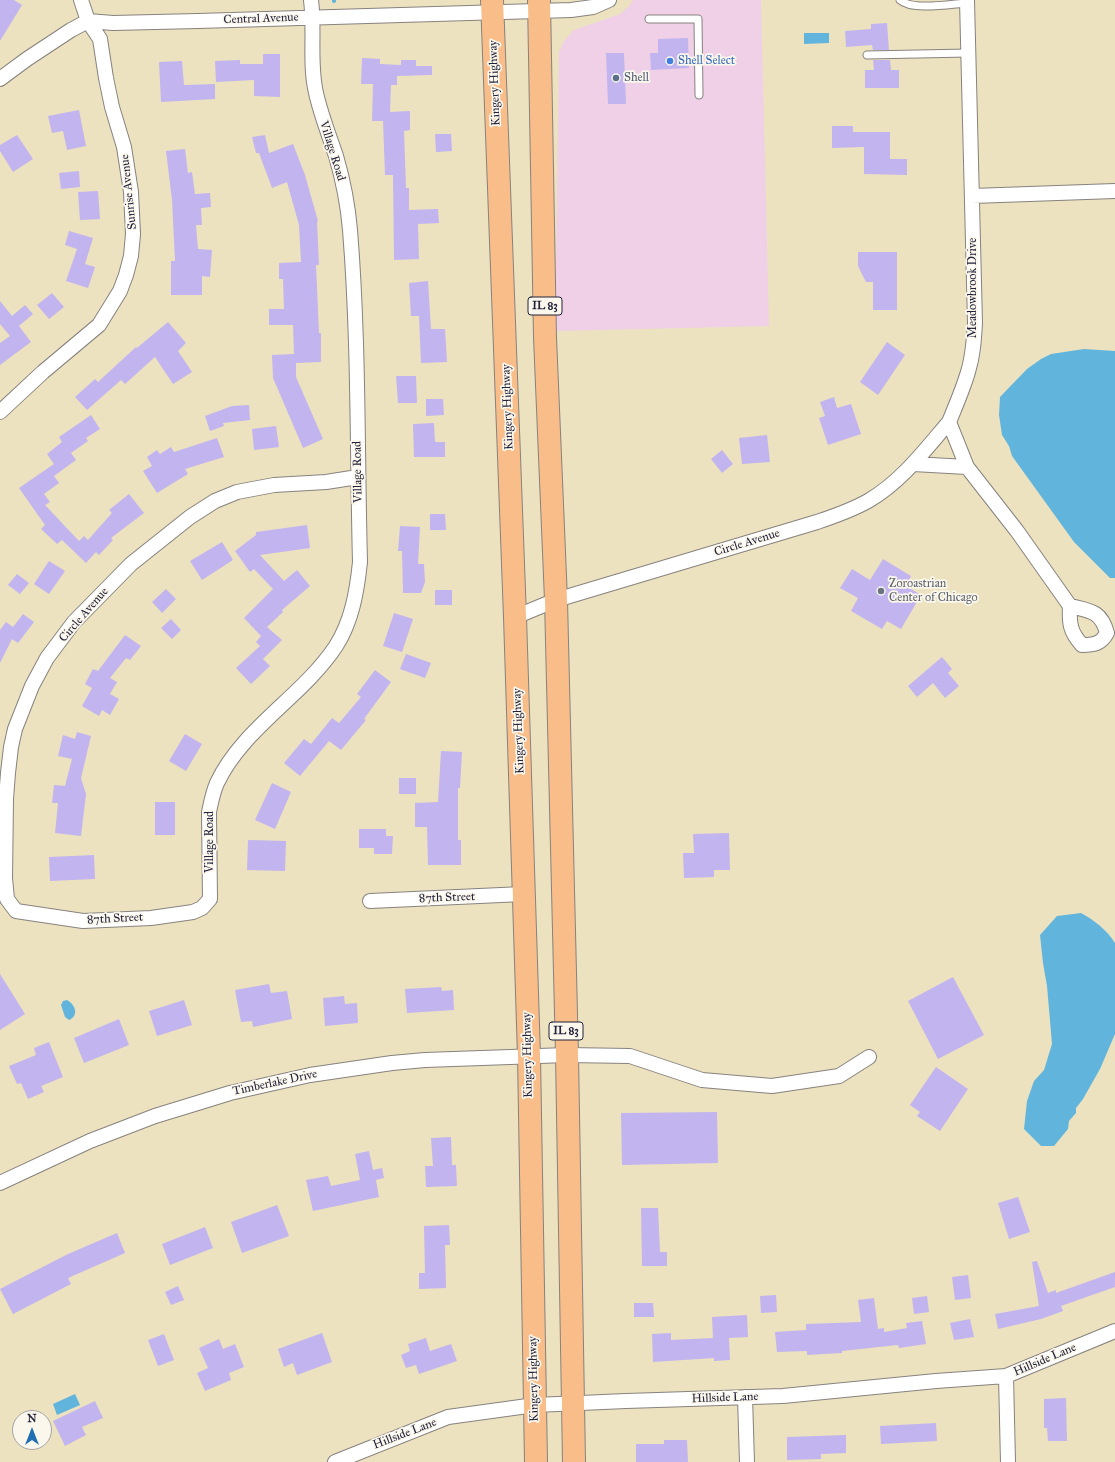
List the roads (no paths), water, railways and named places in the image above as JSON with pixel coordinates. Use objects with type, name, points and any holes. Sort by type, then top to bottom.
[{"type":"main road","name":"Kingery Highway","points":[[493,6],[515,617],[528,1056],[536,1462]]},
{"type":"main road","name":"IL 83","points":[[539,6],[545,337],[556,600],[567,1055],[574,1462]]},
{"type":"street","name":"Sunrise Avenue","points":[[0,412],[43,372],[99,325],[120,291],[131,256],[133,234],[131,192],[124,147],[112,107],[100,39],[88,21],[81,0]]},
{"type":"street","name":"Village Road","points":[[210,899],[209,812],[217,783],[225,768],[242,745],[315,673],[336,645],[352,611],[360,562],[357,351],[348,206],[336,158],[315,91],[313,63],[313,17],[311,0]]},
{"type":"street","name":"Central Avenue","points":[[88,21],[120,22],[313,17],[493,6],[539,6],[570,10],[593,7],[610,0]]},
{"type":"street","name":"Meadowbrook Drive","points":[[949,422],[968,371],[973,348],[975,323],[967,2]]},
{"type":"street","points":[[0,79],[27,59],[88,21]]},
{"type":"street","points":[[972,196],[1115,191]]},
{"type":"street","points":[[949,422],[967,467],[1017,531],[1070,606]]},
{"type":"street","name":"Circle Avenue","points":[[515,617],[556,600],[836,516],[852,509],[884,490],[913,464],[949,422]]},
{"type":"street","points":[[913,464],[967,467]]},
{"type":"street","name":"Circle Avenue","points":[[16,911],[7,898],[5,878],[6,799],[8,773],[15,729],[32,686],[47,658],[74,622],[131,564],[190,517],[215,501],[238,492],[274,485],[326,482],[358,477]]},
{"type":"street","name":"87th Street","points":[[370,901],[523,894]]},
{"type":"street","name":"87th Street","points":[[16,911],[83,921],[151,918],[193,912],[202,908],[210,899]]},
{"type":"street","name":"Timberlake Drive","points":[[0,1183],[90,1141],[155,1116],[230,1093],[310,1075],[392,1063],[425,1060],[528,1056],[630,1056],[702,1080],[772,1086],[839,1076],[869,1057]]},
{"type":"street","name":"Hillside Lane","points":[[335,1462],[352,1458],[448,1417],[535,1405],[822,1393],[936,1381],[1006,1376],[1115,1331]]},
{"type":"street","points":[[1006,1376],[1008,1462]]},
{"type":"street","points":[[745,1397],[747,1462]]},
{"type":"lane","points":[[900,0],[904,4],[916,6],[967,2]]},
{"type":"lane","points":[[649,19],[698,19],[699,95]]},
{"type":"lane","points":[[867,56],[968,53]]},
{"type":"water","points":[[804,33],[829,33],[829,43],[804,44]]},
{"type":"water","points":[[1084,349],[1115,351],[1115,578],[1110,578],[1074,542],[1012,456],[1009,446],[1002,435],[999,415],[1000,397],[1027,369],[1051,354]]},
{"type":"water","points":[[1081,913],[1100,926],[1115,943],[1115,1034],[1100,1069],[1083,1099],[1076,1108],[1076,1113],[1069,1121],[1068,1129],[1054,1146],[1041,1146],[1024,1129],[1027,1101],[1034,1081],[1044,1070],[1052,1044],[1047,986],[1040,935],[1057,916]]},
{"type":"water","points":[[67,1000],[73,1005],[75,1010],[74,1016],[69,1020],[65,1017],[61,1005],[63,1001]]},
{"type":"water","points":[[75,1394],[80,1405],[57,1415],[53,1404]]},
{"type":"place","name":"Shell Select","points":[[670,61]]},
{"type":"place","name":"Shell","points":[[616,78]]},
{"type":"place","name":"Zoroastrian Center of Chicago","points":[[881,591]]}]
